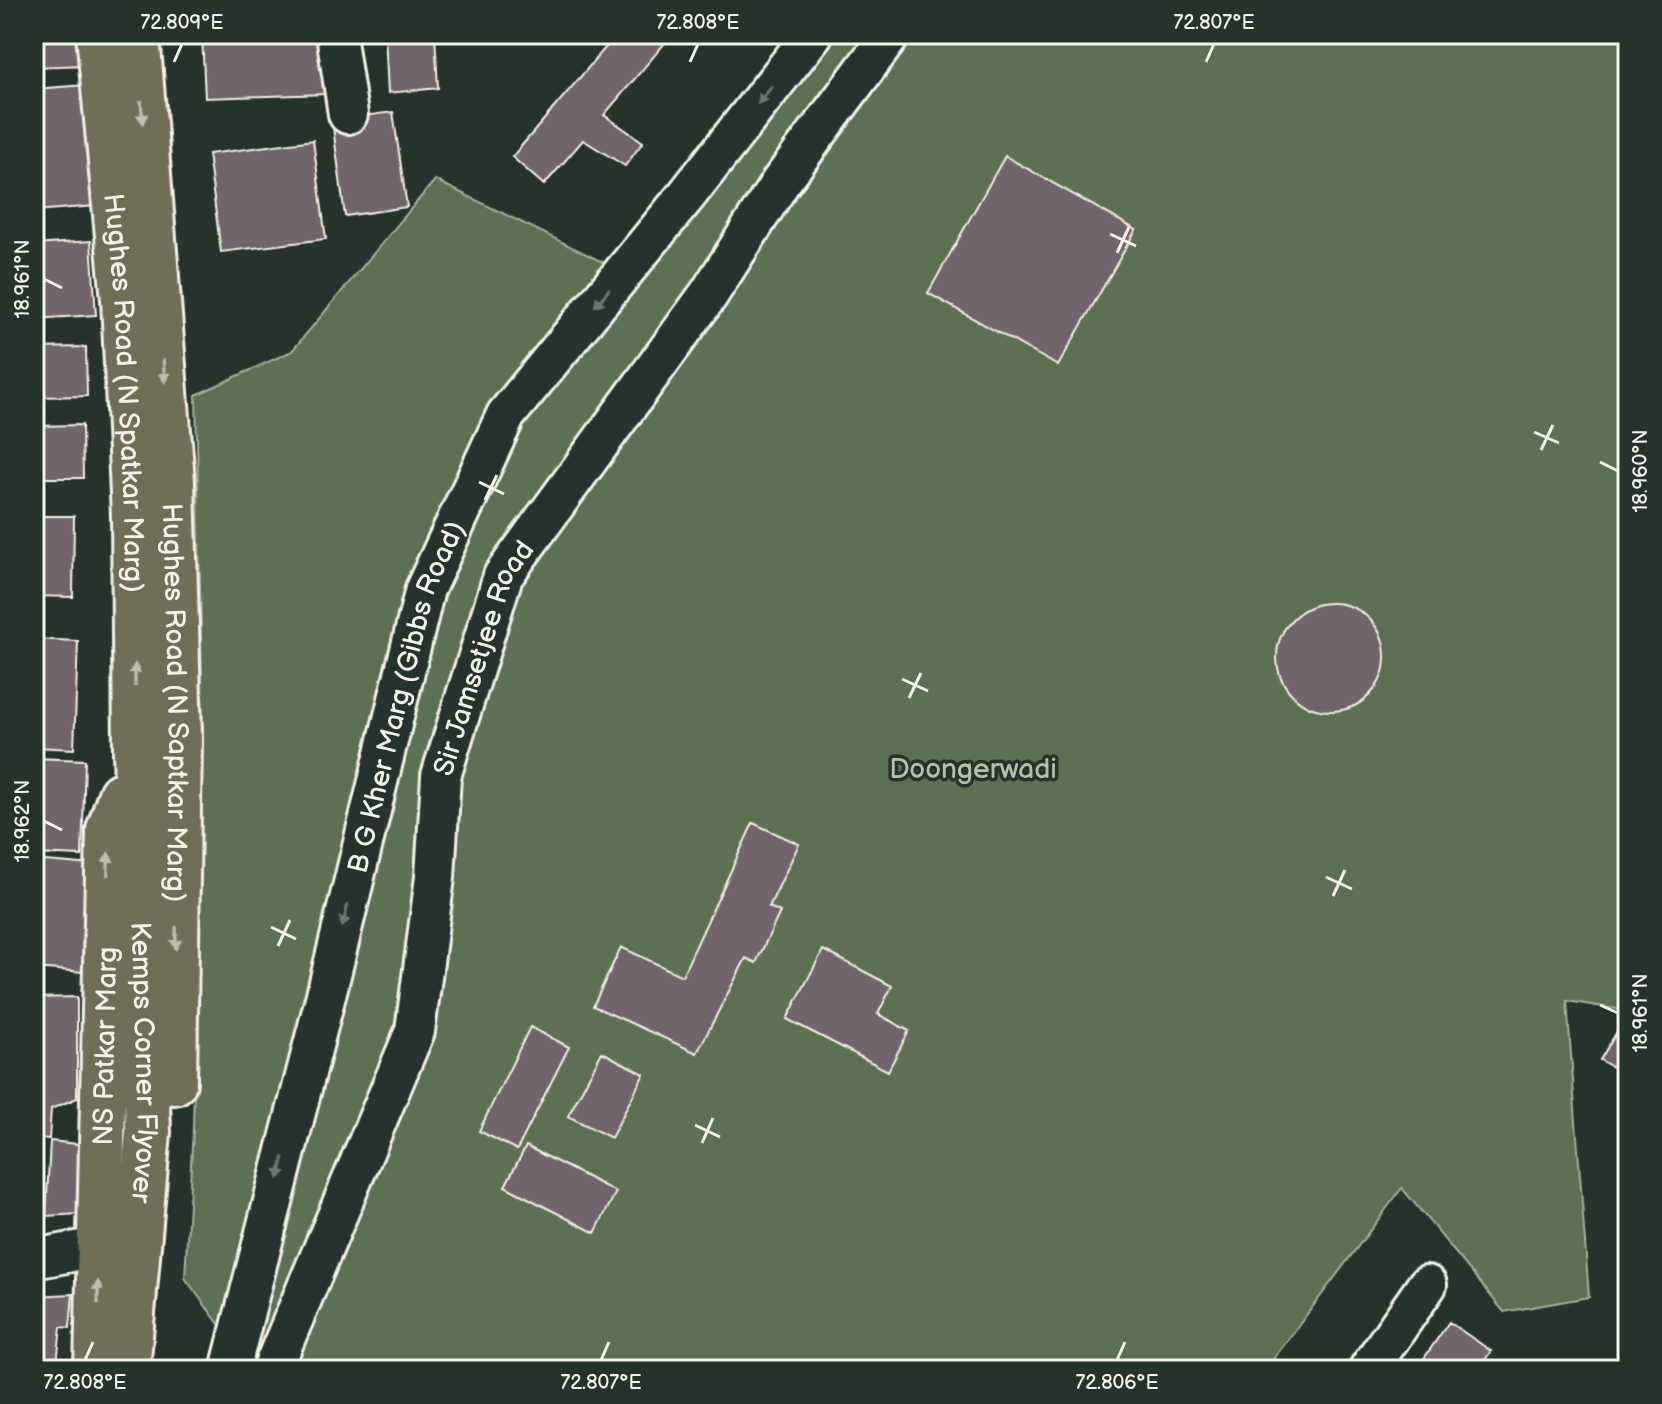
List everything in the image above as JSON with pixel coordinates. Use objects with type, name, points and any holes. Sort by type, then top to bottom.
[{"type":"main road","name":"Hughes Road (N Spatkar Marg)","points":[[99,34],[124,300],[134,516],[136,753]]},
{"type":"main road","name":"Hughes Road (N Saptkar Marg)","points":[[137,34],[172,481],[179,739],[173,1131],[152,1370]]},
{"type":"main road","name":"NS Patkar Marg","points":[[97,1370],[109,830],[136,753]]},
{"type":"main road","name":"Kemps Corner Flyover","points":[[127,1370],[148,1132],[136,753]]},
{"type":"street","points":[[336,34],[348,114]]},
{"type":"street","name":"B G Kher Marg (Gibbs Road)","points":[[230,1370],[425,589],[506,415],[676,208],[813,34]]},
{"type":"street","name":"Sir Jamsetjee Road","points":[[272,1370],[415,1031],[435,877],[441,776],[503,576],[709,294],[780,183],[891,34]]},
{"type":"street","points":[[36,1256],[98,1247]]},
{"type":"street","points":[[1368,1370],[1427,1285]]},
{"type":"green space","name":"Doongerwadi","points":[[825,34],[1628,34],[1628,1011],[1567,1001],[1589,1297],[1504,1312],[1402,1188],[1265,1370],[253,1370],[185,1278],[193,1128],[203,728],[196,395],[292,351],[435,180],[629,275]]},
{"type":"building","points":[[34,34],[83,34],[85,65],[34,67]]},
{"type":"building","points":[[202,34],[324,34],[326,94],[205,98]]},
{"type":"building","points":[[385,34],[435,34],[438,88],[388,93]]},
{"type":"building","points":[[617,34],[654,34],[665,43],[604,115],[643,142],[625,166],[583,140],[544,185],[512,157]]},
{"type":"building","points":[[85,85],[96,206],[34,211],[34,89]]},
{"type":"building","points":[[393,112],[407,207],[345,216],[332,120]]},
{"type":"building","points":[[313,140],[326,239],[221,252],[208,154]]},
{"type":"building","points":[[1005,156],[1136,230],[1058,366],[928,293]]},
{"type":"building","points":[[91,241],[96,315],[34,319],[34,245]]},
{"type":"building","points":[[86,347],[87,396],[34,397],[34,348]]},
{"type":"building","points":[[82,425],[83,478],[34,478],[34,426]]},
{"type":"building","points":[[34,516],[74,516],[73,597],[34,596]]},
{"type":"building","points":[[1331,603],[1352,607],[1369,619],[1381,636],[1385,657],[1381,678],[1369,695],[1352,707],[1331,711],[1310,707],[1293,695],[1281,678],[1277,657],[1281,636],[1293,619],[1310,607]]},
{"type":"building","points":[[34,639],[78,641],[74,749],[34,747]]},
{"type":"building","points":[[34,758],[85,760],[82,856],[34,854]]},
{"type":"building","points":[[753,823],[799,844],[769,907],[780,912],[756,963],[746,958],[697,1053],[593,1006],[621,947],[682,976]]},
{"type":"building","points":[[34,860],[104,866],[96,973],[34,968]]},
{"type":"building","points":[[823,950],[892,986],[878,1014],[909,1031],[888,1071],[787,1019]]},
{"type":"building","points":[[77,997],[77,1098],[51,1109],[49,1139],[34,1138],[34,998]]},
{"type":"building","points":[[1628,1016],[1628,1076],[1600,1060]]},
{"type":"building","points":[[530,1027],[569,1047],[517,1150],[479,1131]]},
{"type":"building","points":[[602,1052],[644,1074],[611,1138],[568,1116]]},
{"type":"building","points":[[50,1141],[87,1145],[80,1214],[46,1216]]},
{"type":"building","points":[[526,1146],[616,1192],[595,1233],[505,1186]]},
{"type":"building","points":[[73,1294],[70,1328],[61,1327],[57,1363],[66,1364],[66,1370],[34,1370],[34,1296]]},
{"type":"building","points":[[1449,1322],[1491,1351],[1478,1370],[1416,1370]]},
{"type":"building","points":[[1628,1337],[1628,1355],[1619,1346]]}]
